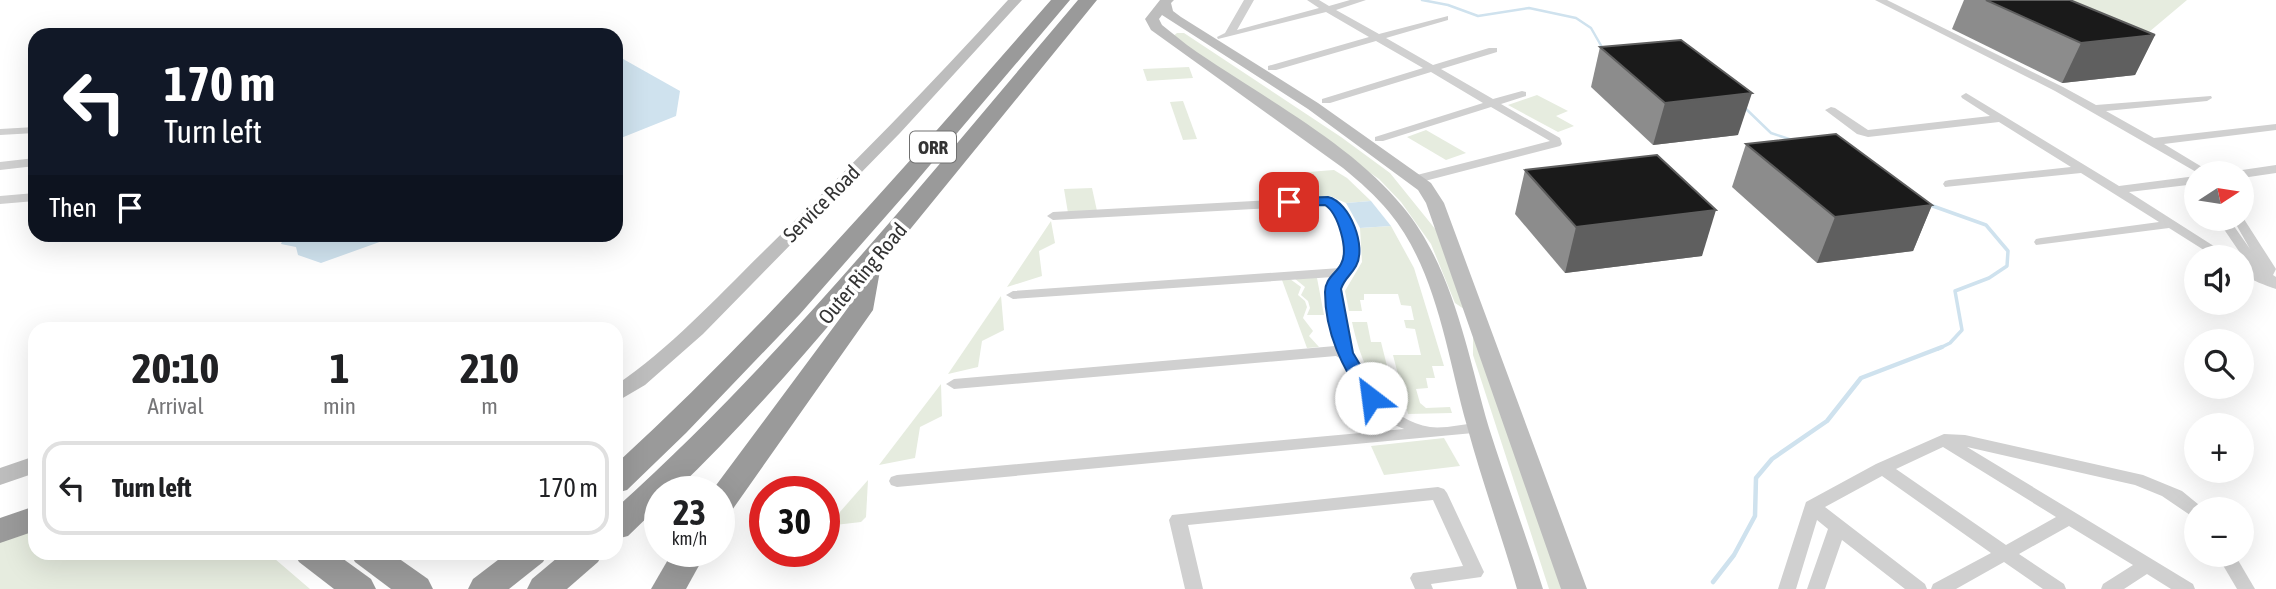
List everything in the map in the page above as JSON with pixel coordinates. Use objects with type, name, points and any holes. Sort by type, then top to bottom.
[{"type":"highway","name":"Outer Ring Road","points":[[623,521],[698,452],[747,402],[871,262],[1078,1]]},
{"type":"highway","name":"Outer Ring Road","points":[[623,475],[703,401],[771,331],[1078,1]]},
{"type":"highway","points":[[735,483],[860,310],[871,262]]},
{"type":"highway","points":[[0,513],[28,503]]},
{"type":"highway","points":[[0,531],[28,521]]},
{"type":"highway","points":[[321,560],[359,589]]},
{"type":"highway","points":[[377,560],[415,588]]},
{"type":"highway","points":[[485,589],[522,560]]},
{"type":"highway","points":[[544,589],[578,560]]},
{"type":"highway","points":[[668,589],[681,567]]},
{"type":"main road","name":"Service Road","points":[[623,390],[682,342],[830,195],[1016,0]]},
{"type":"main road","points":[[1166,2],[1167,13],[1188,28],[1313,106],[1417,179],[1435,203],[1574,589]]},
{"type":"main road","points":[[1166,2],[1152,19],[1156,27],[1344,161],[1376,187],[1398,211],[1424,256],[1449,322],[1478,428],[1530,589]]},
{"type":"main road","points":[[1166,35],[1188,28]]},
{"type":"main road","points":[[1449,322],[1479,323]]},
{"type":"main road","points":[[0,477],[28,467]]},
{"type":"street","points":[[1250,0],[1225,36],[1361,0]]},
{"type":"street","points":[[1312,0],[1555,137],[1556,144],[1417,179]]},
{"type":"street","points":[[1880,0],[2035,77],[2184,169]]},
{"type":"street","points":[[1272,68],[1445,18]]},
{"type":"street","points":[[1326,101],[1493,50]]},
{"type":"street","points":[[1379,139],[1522,93]]},
{"type":"street","points":[[1966,96],[2205,245]]},
{"type":"street","points":[[2090,110],[2207,98]]},
{"type":"street","points":[[1831,110],[1861,132],[1868,134],[2000,118]]},
{"type":"street","points":[[2090,110],[2185,161]]},
{"type":"street","points":[[2151,142],[2276,127]]},
{"type":"street","points":[[0,132],[28,130]]},
{"type":"street","points":[[0,166],[28,163]]},
{"type":"street","points":[[1949,184],[2083,169]]},
{"type":"street","points":[[2254,172],[2276,169]]},
{"type":"street","points":[[2116,190],[2184,179]]},
{"type":"street","points":[[0,200],[28,198]]},
{"type":"street","points":[[1053,216],[1328,201],[1338,207],[1344,216],[1350,238],[1349,265],[1333,289],[1344,353],[1377,407],[1402,424],[1428,431]]},
{"type":"street","points":[[2041,242],[2171,224]]},
{"type":"street","points":[[2232,231],[2254,264],[2273,284]]},
{"type":"street","points":[[2246,231],[2269,269],[2273,284]]},
{"type":"street","points":[[1013,295],[1342,272]]},
{"type":"street","points":[[2254,274],[2273,284]]},
{"type":"street","points":[[954,384],[1324,351],[1344,353]]},
{"type":"street","points":[[897,481],[1478,428]]},
{"type":"street","points":[[1944,440],[2186,589]]},
{"type":"street","points":[[1787,589],[1812,506],[1882,468],[1944,440],[1965,441],[2137,479],[2161,486],[2184,499]]},
{"type":"street","points":[[1882,468],[2057,589]]},
{"type":"street","points":[[1194,589],[1178,520],[1438,493],[1475,572],[1419,578],[1424,589]]},
{"type":"street","points":[[1812,506],[1918,589]]},
{"type":"street","points":[[1940,589],[2070,518]]},
{"type":"street","points":[[1816,589],[1837,527]]},
{"type":"street","points":[[2110,589],[2147,565]]},
{"type":"street","points":[[2234,567],[2246,589]]},
{"type":"shaded area","points":[[1966,0],[2187,0],[2111,64]]},
{"type":"shaded area","points":[[1177,33],[1184,33],[1341,137],[1390,173],[1436,230],[1464,309],[1455,303],[1431,244],[1401,202],[1379,179],[1172,37]]},
{"type":"shaded area","points":[[1189,67],[1193,78],[1147,81],[1143,69]]},
{"type":"shaded area","points":[[1537,95],[1568,111],[1556,116],[1574,126],[1558,132],[1508,105]]},
{"type":"shaded area","points":[[1183,101],[1197,139],[1183,140],[1170,102]]},
{"type":"shaded area","points":[[1426,130],[1466,153],[1446,160],[1407,137]]},
{"type":"shaded area","points":[[1334,170],[1347,178],[1371,201],[1346,203],[1330,196],[1319,197],[1308,172]]},
{"type":"shaded area","points":[[1092,188],[1097,211],[1068,213],[1064,189]]},
{"type":"shaded area","points":[[1051,221],[1055,243],[1039,251],[1042,276],[1007,287]]},
{"type":"shaded area","points":[[1391,226],[1414,268],[1444,366],[1432,366],[1435,378],[1426,378],[1428,388],[1416,389],[1420,403],[1426,408],[1450,407],[1452,413],[1408,414],[1393,355],[1421,355],[1415,329],[1406,328],[1404,320],[1414,320],[1411,306],[1401,305],[1398,294],[1364,294],[1364,300],[1360,300],[1362,311],[1349,311],[1345,291],[1362,262],[1360,228]]},
{"type":"shaded area","points":[[1294,278],[1317,278],[1324,315],[1307,315],[1310,308],[1308,301],[1301,295],[1305,287]]},
{"type":"shaded area","points":[[1290,279],[1301,287],[1298,295],[1307,307],[1303,318],[1313,331],[1309,336],[1319,347],[1307,348],[1282,280]]},
{"type":"shaded area","points":[[1001,296],[1004,330],[982,341],[978,367],[948,374]]},
{"type":"shaded area","points":[[1352,322],[1367,322],[1371,342],[1381,342],[1398,410],[1374,382],[1362,358]]},
{"type":"shaded area","points":[[1473,335],[1566,589],[1549,589],[1473,355]]},
{"type":"shaded area","points":[[941,384],[942,416],[920,427],[915,458],[879,465]]},
{"type":"shaded area","points":[[1444,438],[1460,466],[1384,475],[1371,446]]},
{"type":"shaded area","points":[[868,480],[866,517],[861,522],[840,524],[840,512]]},
{"type":"shaded area","points":[[28,531],[28,560],[276,560],[310,589],[0,589],[0,541]]},
{"type":"water","points":[[623,59],[680,91],[676,116],[623,137]]},
{"type":"water","points":[[1371,201],[1391,226],[1360,228],[1346,203]]},
{"type":"water","points":[[380,242],[321,263],[298,255],[296,247],[281,244]]},
{"type":"building","points":[[1986,0],[2070,0],[2155,35],[2081,43]]},
{"type":"building","points":[[1681,40],[1752,93],[1665,103],[1600,47]]},
{"type":"building","points":[[1836,134],[1932,205],[1835,217],[1746,144]]},
{"type":"building","points":[[1657,155],[1716,210],[1576,227],[1525,170]]},
{"type":"waterway","points":[[1422,0],[1448,5],[1478,16],[1529,8],[1576,18],[1591,28],[1603,49]]},
{"type":"waterway","points":[[1744,107],[1771,133],[1795,141]]},
{"type":"waterway","points":[[1930,205],[1986,225],[2008,251],[2007,266],[1989,278],[1955,291],[1962,330],[1950,343],[1942,347]]},
{"type":"waterway","points":[[1713,582],[1734,555],[1755,516],[1756,478],[1772,459],[1827,421],[1861,378],[1942,347]]},
{"type":"waterway","points":[[1938,349],[1942,347]]},
{"type":"route","points":[[1289,202],[1328,201],[1338,207],[1344,216],[1351,253],[1349,265],[1336,280],[1333,289],[1337,321],[1344,353],[1371,398]]}]
